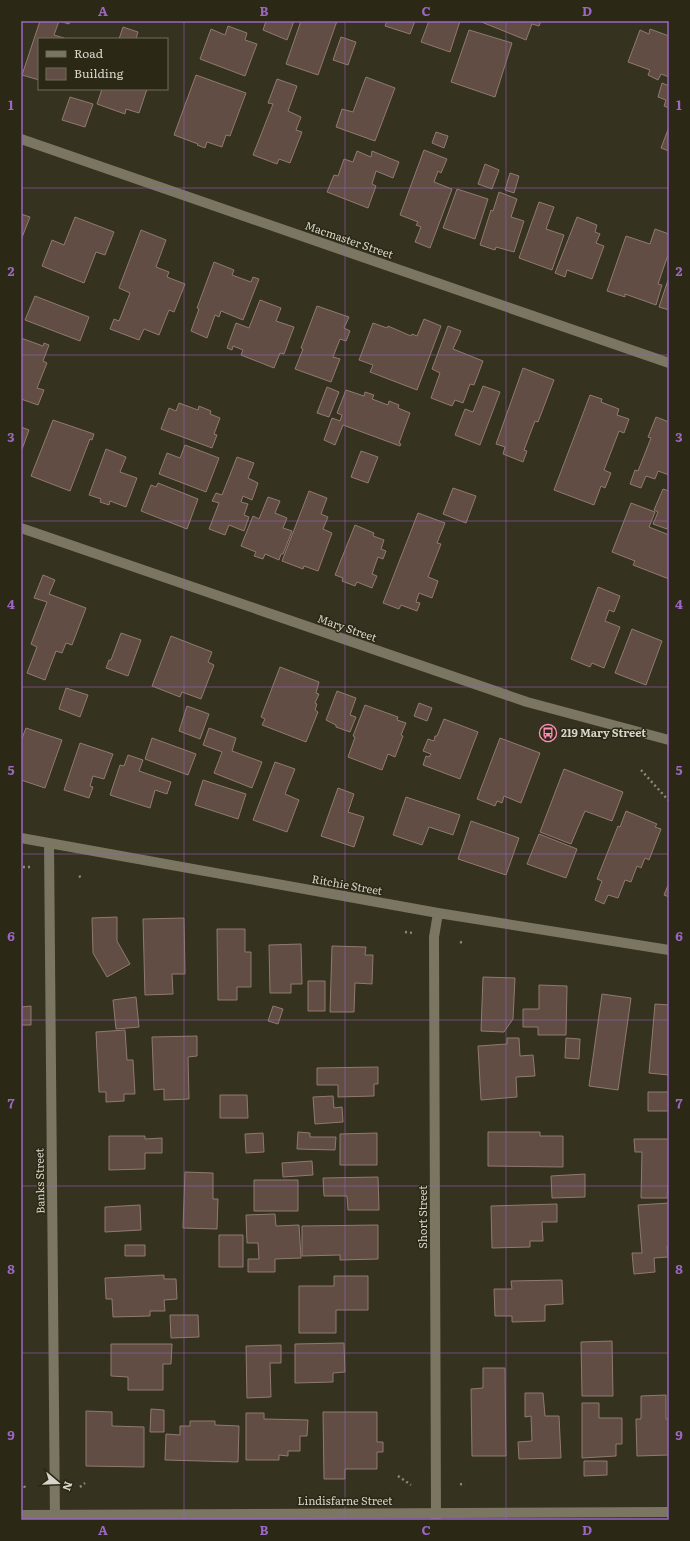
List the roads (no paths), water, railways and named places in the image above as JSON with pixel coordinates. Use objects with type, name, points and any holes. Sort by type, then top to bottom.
[{"type":"street","name":"Macmaster Street","points":[[21,139],[669,363]]},
{"type":"street","name":"Mary Street","points":[[21,528],[527,702],[669,740]]},
{"type":"street","name":"Ritchie Street","points":[[21,838],[438,913],[669,950]]},
{"type":"street","name":"Banks Street","points":[[49,843],[55,1517]]},
{"type":"street","name":"Short Street","points":[[436,1517],[434,937],[438,913]]},
{"type":"street","name":"Lindisfarne Street","points":[[21,1515],[55,1517],[436,1517],[669,1512]]},
{"type":"place","name":"219 Mary Street","points":[[548,733]]}]
